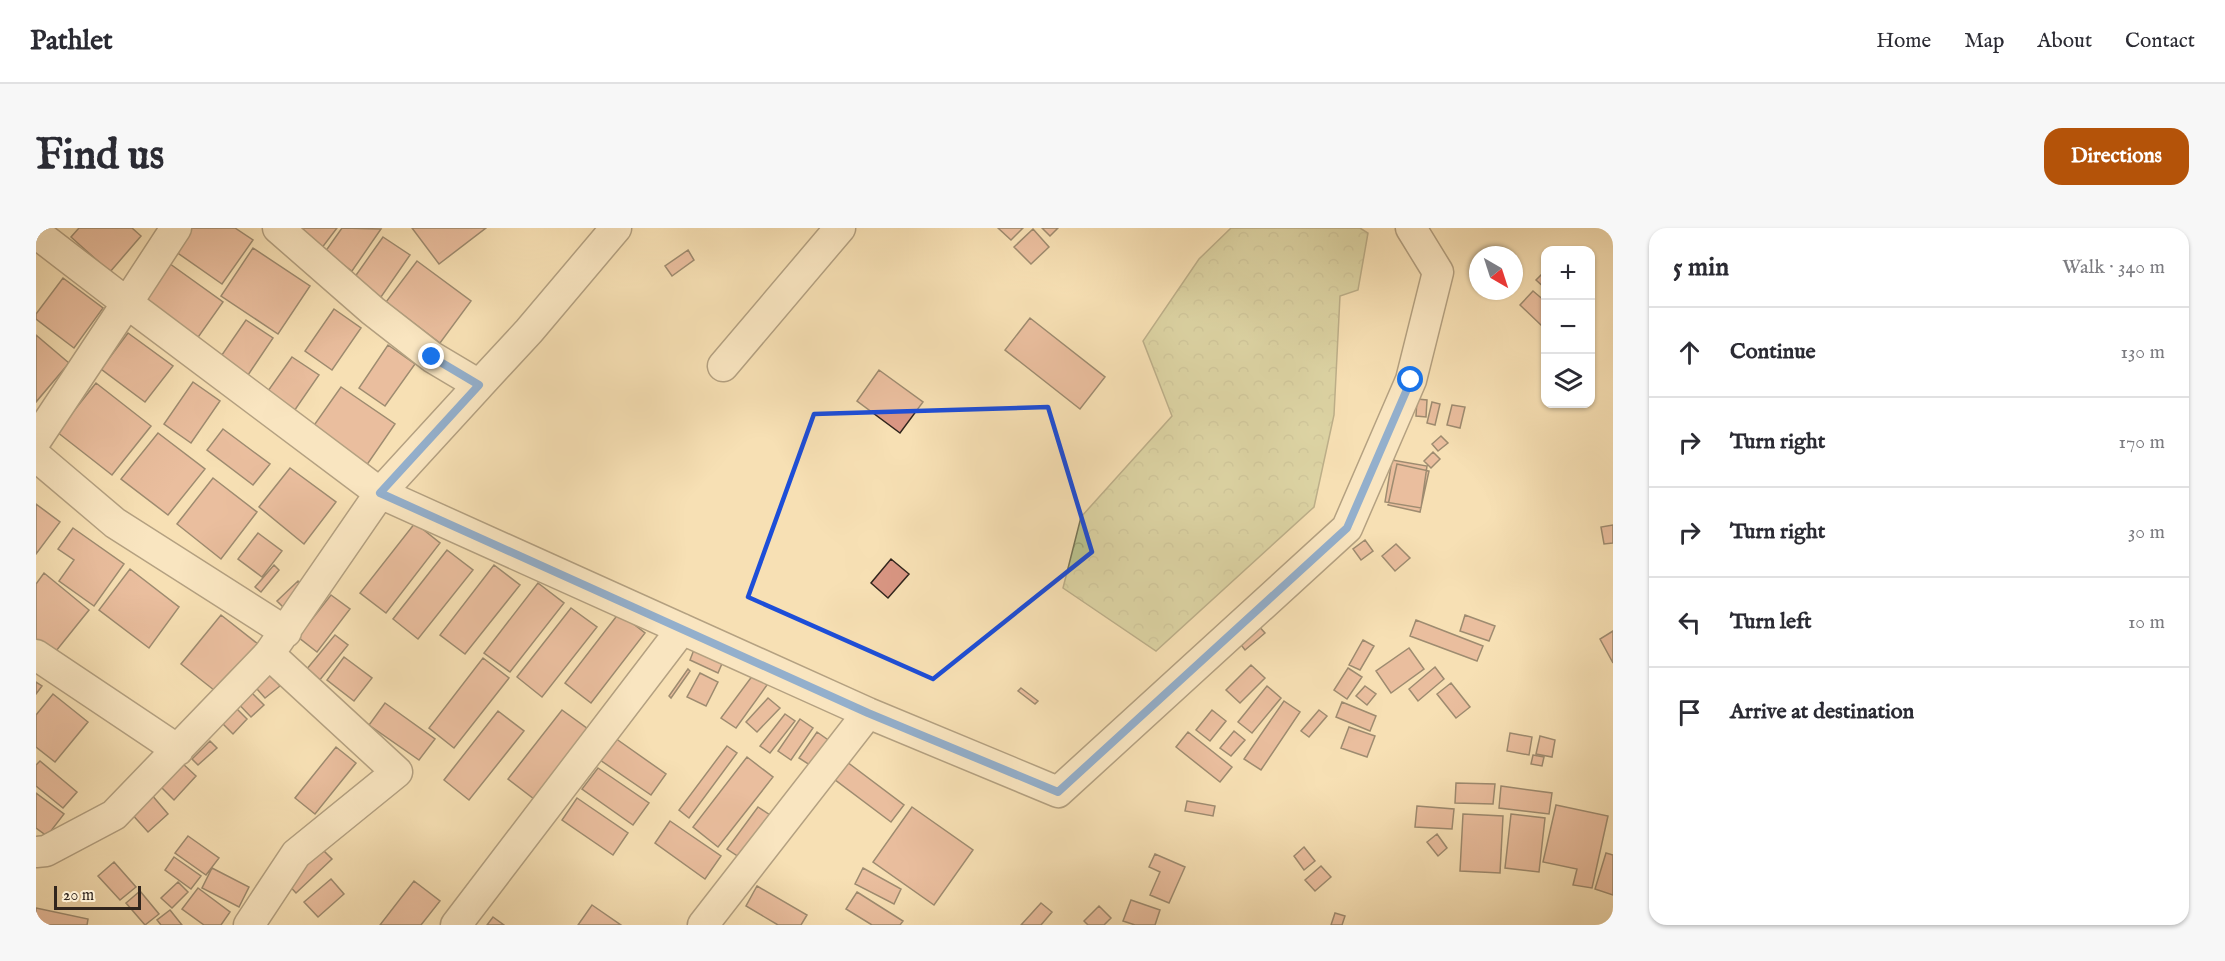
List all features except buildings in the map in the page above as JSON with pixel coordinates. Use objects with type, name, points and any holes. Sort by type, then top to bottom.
[{"type":"street","points":[[36,440],[176,228]]},
{"type":"street","points":[[278,228],[382,318],[432,357],[479,385]]},
{"type":"street","points":[[36,852],[46,851],[114,815],[278,643],[380,493],[529,331],[616,228]]},
{"type":"street","points":[[723,366],[840,228]]},
{"type":"street","points":[[36,232],[380,493],[868,713],[1058,792],[1347,528],[1411,380],[1438,272],[1411,228]]},
{"type":"street","points":[[36,456],[116,523],[278,643],[398,772],[296,854],[249,925]]},
{"type":"street","points":[[456,925],[682,629]]},
{"type":"street","points":[[36,655],[178,750]]},
{"type":"street","points":[[703,925],[868,713]]},
{"type":"highlighted area","points":[[1048,407],[1092,552],[933,679],[748,597],[814,414]]},
{"type":"green space","points":[[1231,228],[1360,228],[1368,233],[1358,290],[1340,296],[1334,415],[1314,507],[1156,651],[1063,588],[1081,517],[1172,416],[1143,341],[1199,259]]},
{"type":"route","points":[[432,357],[479,385],[380,493],[868,713],[1058,792],[1347,528],[1411,380]]}]
